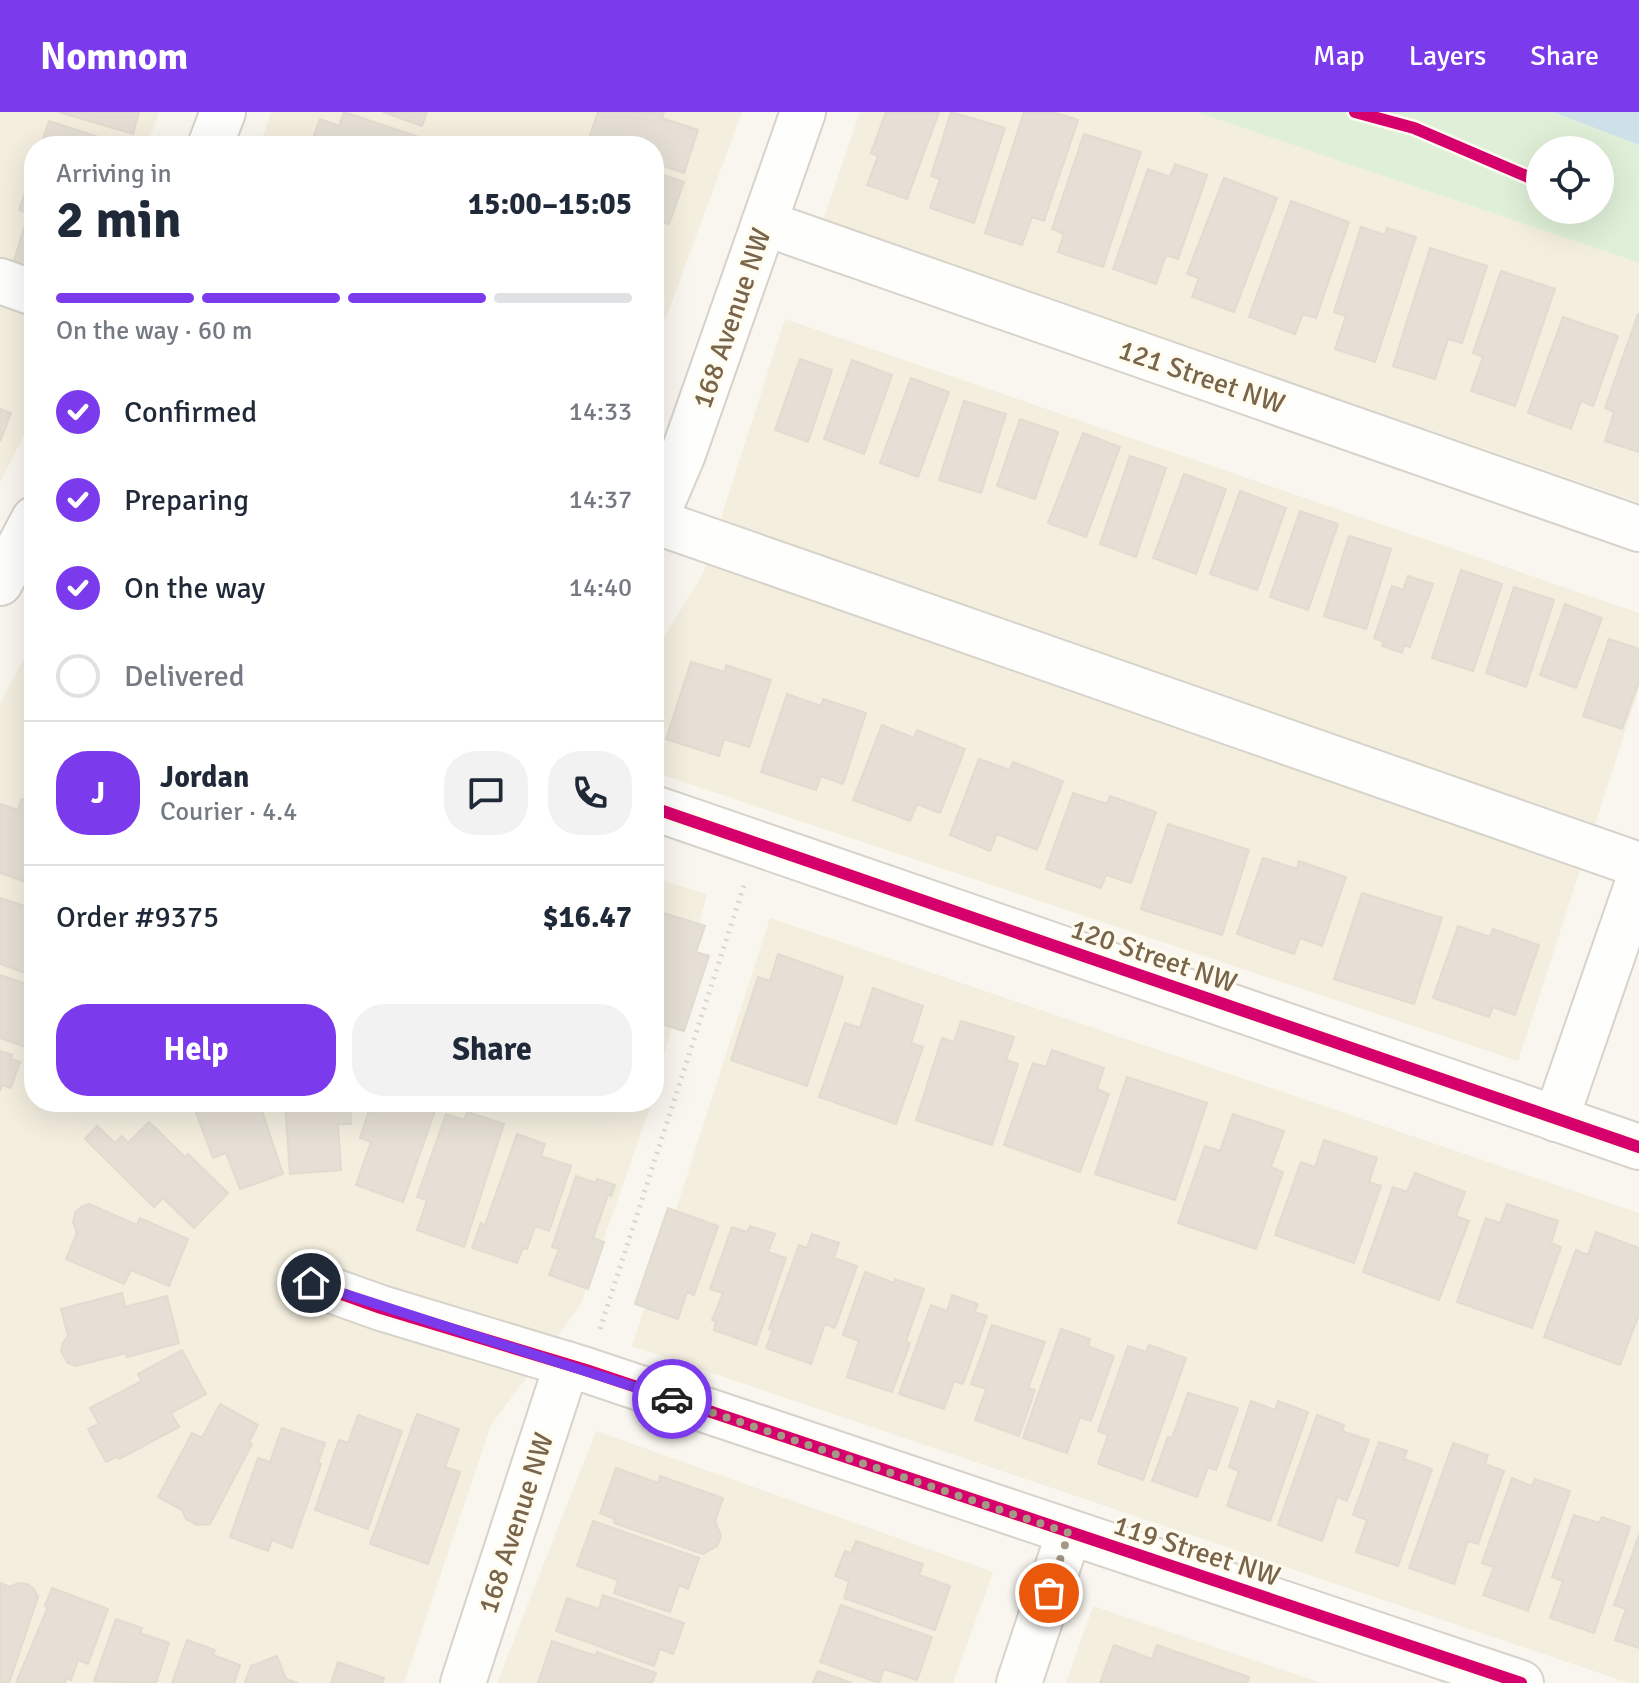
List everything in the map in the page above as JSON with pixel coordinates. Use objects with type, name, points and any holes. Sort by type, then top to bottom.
[{"type":"street","points":[[214,136],[223,112]]},
{"type":"street","name":"168 Avenue NW","points":[[664,498],[683,454],[803,112]]},
{"type":"street","name":"121 Street NW","points":[[764,223],[1639,529]]},
{"type":"street","points":[[0,281],[24,289]]},
{"type":"street","points":[[664,524],[1639,865]]},
{"type":"street","points":[[0,583],[24,538]]},
{"type":"street","name":"120 Street NW","points":[[664,811],[1639,1147]]},
{"type":"street","points":[[1556,1119],[1639,879]]},
{"type":"street","name":"119 Street NW","points":[[311,1283],[381,1308],[577,1367],[1521,1683]]},
{"type":"street","name":"168 Avenue NW","points":[[463,1683],[577,1367]]},
{"type":"street","points":[[1019,1683],[1069,1533]]},
{"type":"path","points":[[577,1367],[758,843]]},
{"type":"shaded area","points":[[0,112],[159,112],[151,136],[24,136],[24,435],[0,482]]},
{"type":"shaded area","points":[[271,112],[742,112],[664,323],[664,136],[263,136]]},
{"type":"shaded area","points":[[860,112],[1196,112],[1639,263],[1639,502],[823,221]]},
{"type":"shaded area","points":[[1553,112],[1639,112],[1639,145]]},
{"type":"shaded area","points":[[785,319],[1639,613],[1639,689],[1518,1061],[664,775],[664,637],[703,574]]},
{"type":"shaded area","points":[[24,659],[24,1112],[648,1112],[580,1306],[491,1425],[404,1683],[0,1683],[0,704]]},
{"type":"shaded area","points":[[664,881],[707,894],[664,1056]]},
{"type":"shaded area","points":[[770,918],[1639,1213],[1639,1683],[1629,1683],[632,1346]]},
{"type":"shaded area","points":[[596,1431],[993,1572],[953,1683],[497,1683]]},
{"type":"shaded area","points":[[1093,1606],[1322,1683],[1066,1683]]},
{"type":"green space","points":[[1196,112],[1553,112],[1639,145],[1639,263]]},
{"type":"building","points":[[59,112],[139,112],[133,134]]},
{"type":"building","points":[[344,112],[416,136],[314,136],[320,119],[339,126]]},
{"type":"building","points":[[383,112],[427,112],[422,126]]},
{"type":"building","points":[[598,112],[664,112],[662,118],[698,130],[684,173],[664,166],[664,136],[590,136]]},
{"type":"building","points":[[886,112],[939,112],[907,199],[867,185],[878,156],[871,153]]},
{"type":"building","points":[[951,112],[1005,128],[974,223],[930,208],[940,179],[931,176]]},
{"type":"building","points":[[1024,112],[1053,112],[1078,120],[1044,221],[1032,217],[1022,245],[985,233]]},
{"type":"building","points":[[49,121],[95,136],[44,136]]},
{"type":"building","points":[[1084,134],[1141,152],[1103,267],[1058,252],[1064,234],[1052,229]]},
{"type":"building","points":[[1175,164],[1207,175],[1178,259],[1166,255],[1156,284],[1113,269],[1148,169],[1170,177]]},
{"type":"building","points":[[664,175],[684,182],[669,224],[664,222]]},
{"type":"building","points":[[1224,178],[1277,198],[1234,312],[1192,297],[1199,278],[1187,274]]},
{"type":"building","points":[[24,195],[24,212],[19,210]]},
{"type":"building","points":[[1291,201],[1349,222],[1316,318],[1303,314],[1295,334],[1249,317]]},
{"type":"building","points":[[1361,227],[1385,235],[1387,228],[1416,237],[1375,362],[1335,349],[1346,316],[1334,312]]},
{"type":"building","points":[[24,228],[24,270],[12,267]]},
{"type":"building","points":[[1430,248],[1487,266],[1462,343],[1448,339],[1435,379],[1393,366]]},
{"type":"building","points":[[1501,271],[1555,289],[1515,406],[1471,391],[1483,357],[1473,353]]},
{"type":"building","points":[[1638,314],[1639,452],[1605,441],[1614,412],[1605,408]]},
{"type":"building","points":[[1563,317],[1618,336],[1593,406],[1581,401],[1571,429],[1528,413]]},
{"type":"building","points":[[800,359],[832,370],[808,442],[775,430]]},
{"type":"building","points":[[852,360],[892,375],[864,454],[824,439]]},
{"type":"building","points":[[911,378],[949,392],[918,477],[880,463]]},
{"type":"building","points":[[964,401],[1006,414],[981,493],[939,480]]},
{"type":"building","points":[[0,409],[11,413],[0,442]]},
{"type":"building","points":[[1020,419],[1058,432],[1035,499],[997,486]]},
{"type":"building","points":[[1083,433],[1120,447],[1086,537],[1048,523]]},
{"type":"building","points":[[1130,456],[1166,468],[1136,557],[1100,544]]},
{"type":"building","points":[[1184,474],[1226,489],[1196,574],[1153,558]]},
{"type":"building","points":[[1240,491],[1286,508],[1257,590],[1210,574]]},
{"type":"building","points":[[1300,511],[1338,524],[1308,610],[1270,597]]},
{"type":"building","points":[[1349,536],[1391,549],[1366,629],[1324,616]]},
{"type":"building","points":[[1461,570],[1502,584],[1473,671],[1432,658]]},
{"type":"building","points":[[1408,576],[1433,584],[1410,647],[1404,645],[1402,653],[1382,646],[1384,642],[1374,638],[1392,586],[1403,590]]},
{"type":"building","points":[[1514,587],[1554,600],[1526,687],[1486,673]]},
{"type":"building","points":[[1565,604],[1602,618],[1576,688],[1540,675]]},
{"type":"building","points":[[1609,639],[1639,649],[1639,681],[1622,729],[1583,716]]},
{"type":"building","points":[[691,662],[725,672],[726,665],[771,680],[749,747],[724,739],[719,756],[666,739]]},
{"type":"building","points":[[787,694],[821,706],[823,699],[866,713],[843,784],[821,776],[816,790],[761,772]]},
{"type":"building","points":[[882,725],[914,738],[917,730],[965,749],[940,813],[917,804],[910,821],[853,800]]},
{"type":"building","points":[[979,759],[1010,770],[1013,762],[1063,781],[1037,850],[997,834],[990,851],[950,835]]},
{"type":"building","points":[[1073,793],[1107,804],[1110,796],[1156,812],[1131,883],[1106,875],[1101,888],[1046,869]]},
{"type":"building","points":[[24,800],[24,881],[0,873],[0,804],[18,810]]},
{"type":"building","points":[[1168,824],[1249,850],[1222,935],[1141,909]]},
{"type":"building","points":[[1263,858],[1297,869],[1299,861],[1346,877],[1322,946],[1300,938],[1294,954],[1237,934]]},
{"type":"building","points":[[1362,893],[1442,918],[1414,1004],[1334,979]]},
{"type":"building","points":[[0,898],[24,906],[24,972],[0,964]]},
{"type":"building","points":[[664,913],[705,926],[696,952],[709,956],[684,1031],[664,1025]]},
{"type":"building","points":[[1458,926],[1490,937],[1493,929],[1539,945],[1515,1015],[1493,1007],[1489,1017],[1433,998]]},
{"type":"building","points":[[778,954],[843,977],[807,1086],[731,1060],[758,977],[770,981]]},
{"type":"building","points":[[0,975],[24,983],[24,1047],[0,1038]]},
{"type":"building","points":[[873,988],[923,1006],[911,1043],[923,1047],[896,1124],[819,1097],[845,1023],[860,1028]]},
{"type":"building","points":[[961,1021],[1014,1037],[1006,1060],[1018,1064],[992,1145],[916,1120],[942,1038],[954,1042]]},
{"type":"building","points":[[1052,1050],[1104,1068],[1097,1089],[1109,1094],[1080,1172],[1004,1145],[1033,1063],[1046,1067]]},
{"type":"building","points":[[0,1051],[20,1062],[11,1088],[2,1085],[0,1091]]},
{"type":"building","points":[[1127,1077],[1207,1103],[1175,1200],[1095,1174]]},
{"type":"building","points":[[196,1112],[262,1112],[283,1174],[240,1189],[226,1153],[213,1158]]},
{"type":"building","points":[[286,1112],[350,1112],[351,1124],[338,1124],[341,1170],[290,1174]]},
{"type":"building","points":[[369,1112],[434,1112],[403,1202],[356,1185],[371,1142],[360,1138]]},
{"type":"building","points":[[467,1112],[504,1124],[464,1247],[417,1230],[427,1200],[417,1197],[446,1114],[464,1120]]},
{"type":"building","points":[[1233,1114],[1284,1131],[1271,1167],[1283,1172],[1256,1249],[1178,1223],[1205,1146],[1220,1151]]},
{"type":"building","points":[[149,1122],[228,1193],[194,1228],[163,1198],[154,1207],[85,1139],[97,1126],[115,1143],[122,1136],[128,1143]]},
{"type":"building","points":[[517,1134],[545,1144],[541,1156],[571,1166],[549,1231],[535,1226],[527,1249],[523,1248],[517,1263],[472,1248],[481,1223],[485,1225]]},
{"type":"building","points":[[1324,1140],[1377,1158],[1369,1182],[1381,1186],[1354,1263],[1275,1235],[1301,1162],[1315,1167]]},
{"type":"building","points":[[1415,1173],[1465,1192],[1456,1216],[1469,1221],[1439,1300],[1363,1272],[1393,1187],[1407,1192]]},
{"type":"building","points":[[576,1176],[615,1185],[611,1196],[608,1195],[593,1238],[604,1242],[588,1289],[549,1275],[559,1249],[552,1247]]},
{"type":"building","points":[[89,1204],[137,1225],[140,1218],[188,1239],[169,1286],[131,1270],[124,1284],[66,1259],[77,1233],[73,1222],[75,1213]]},
{"type":"building","points":[[1507,1204],[1558,1221],[1551,1243],[1561,1247],[1532,1328],[1457,1302],[1486,1218],[1500,1223]]},
{"type":"building","points":[[668,1208],[718,1226],[694,1295],[687,1292],[678,1319],[635,1304]]},
{"type":"building","points":[[750,1226],[775,1234],[768,1252],[786,1258],[756,1345],[714,1330],[716,1321],[712,1320],[723,1293],[710,1289],[732,1227],[747,1232]]},
{"type":"building","points":[[1596,1232],[1639,1248],[1639,1314],[1620,1365],[1544,1337],[1576,1250],[1588,1255]]},
{"type":"building","points":[[812,1234],[839,1243],[834,1258],[857,1266],[835,1328],[825,1324],[811,1364],[766,1348],[773,1330],[769,1329],[799,1245],[807,1248]]},
{"type":"building","points":[[865,1272],[894,1283],[895,1279],[924,1289],[906,1341],[910,1343],[892,1392],[847,1377],[859,1341],[843,1335]]},
{"type":"building","points":[[122,1293],[125,1307],[167,1296],[179,1343],[127,1357],[126,1353],[76,1366],[68,1363],[61,1351],[68,1336],[61,1309]]},
{"type":"building","points":[[952,1295],[978,1304],[974,1312],[987,1316],[963,1384],[954,1381],[944,1409],[899,1394],[931,1305],[947,1311]]},
{"type":"building","points":[[992,1325],[1045,1342],[1028,1388],[1035,1390],[1019,1436],[975,1420],[986,1389],[971,1384]]},
{"type":"building","points":[[1061,1329],[1090,1339],[1088,1346],[1114,1356],[1091,1421],[1080,1417],[1067,1453],[1023,1438]]},
{"type":"building","points":[[1149,1345],[1186,1358],[1143,1480],[1098,1464],[1108,1435],[1098,1431],[1128,1346],[1146,1352]]},
{"type":"building","points":[[182,1350],[206,1394],[171,1413],[179,1427],[119,1459],[116,1457],[106,1462],[88,1429],[99,1424],[90,1408],[142,1381],[138,1374]]},
{"type":"building","points":[[1188,1393],[1238,1408],[1216,1470],[1208,1467],[1197,1497],[1152,1481]]},
{"type":"building","points":[[1251,1401],[1275,1410],[1278,1401],[1308,1412],[1270,1521],[1227,1506],[1239,1471],[1229,1467]]},
{"type":"building","points":[[220,1404],[258,1425],[249,1442],[252,1444],[210,1524],[197,1525],[186,1519],[182,1510],[158,1497],[192,1433],[202,1438]]},
{"type":"building","points":[[417,1414],[459,1429],[445,1467],[460,1472],[428,1564],[370,1544]]},
{"type":"building","points":[[358,1415],[402,1431],[368,1529],[315,1510],[339,1440],[348,1443]]},
{"type":"building","points":[[1317,1415],[1344,1425],[1342,1431],[1369,1440],[1347,1501],[1337,1497],[1322,1541],[1278,1525]]},
{"type":"building","points":[[282,1428],[325,1443],[318,1463],[321,1464],[292,1548],[272,1540],[268,1551],[230,1537],[258,1458],[270,1462]]},
{"type":"building","points":[[1379,1442],[1407,1451],[1404,1459],[1432,1469],[1398,1566],[1356,1552],[1367,1520],[1353,1515]]},
{"type":"building","points":[[1453,1443],[1488,1455],[1485,1464],[1504,1471],[1478,1544],[1468,1541],[1454,1584],[1409,1568]]},
{"type":"building","points":[[616,1468],[658,1483],[660,1476],[723,1498],[715,1521],[721,1536],[717,1546],[703,1554],[614,1523],[615,1519],[600,1513]]},
{"type":"building","points":[[1512,1478],[1532,1486],[1535,1479],[1570,1491],[1528,1611],[1483,1595],[1494,1567],[1482,1563]]},
{"type":"building","points":[[1574,1515],[1599,1523],[1602,1517],[1630,1527],[1594,1633],[1550,1618],[1563,1581],[1552,1577]]},
{"type":"building","points":[[593,1521],[699,1558],[688,1589],[679,1585],[670,1612],[614,1593],[618,1580],[577,1566]]},
{"type":"building","points":[[1639,1535],[1639,1648],[1615,1640],[1626,1609],[1614,1605]]},
{"type":"building","points":[[856,1541],[923,1564],[919,1575],[950,1586],[935,1630],[844,1598],[849,1581],[835,1576],[845,1551],[851,1553]]},
{"type":"building","points":[[0,1583],[10,1587],[18,1583],[27,1584],[38,1597],[9,1683],[0,1683]]},
{"type":"building","points":[[52,1588],[108,1609],[88,1664],[78,1660],[71,1680],[67,1678],[65,1683],[16,1683],[48,1607],[45,1606]]},
{"type":"building","points":[[603,1595],[684,1623],[673,1654],[660,1649],[654,1666],[556,1631],[567,1598],[599,1609]]},
{"type":"building","points":[[841,1605],[932,1637],[917,1680],[884,1669],[879,1683],[820,1662]]},
{"type":"building","points":[[116,1619],[142,1628],[140,1633],[169,1643],[156,1683],[94,1681]]},
{"type":"building","points":[[187,1640],[215,1650],[213,1655],[240,1665],[234,1683],[172,1683]]},
{"type":"building","points":[[552,1641],[596,1656],[597,1652],[656,1673],[652,1683],[538,1683]]},
{"type":"building","points":[[1114,1645],[1152,1659],[1157,1645],[1249,1677],[1247,1683],[1100,1683]]},
{"type":"building","points":[[277,1656],[286,1679],[298,1683],[245,1683],[251,1666]]},
{"type":"building","points":[[338,1662],[384,1678],[382,1683],[331,1683]]},
{"type":"building","points":[[818,1671],[852,1683],[813,1683]]},
{"type":"cycle path","points":[[1355,112],[1414,128],[1526,176]]},
{"type":"cycle path","points":[[664,811],[1639,1147]]},
{"type":"cycle path","points":[[311,1283],[381,1308],[586,1370],[1521,1683]]},
{"type":"way so far","points":[[672,1399],[1069,1533],[1049,1593]]},
{"type":"route","points":[[311,1283],[672,1399]]}]
